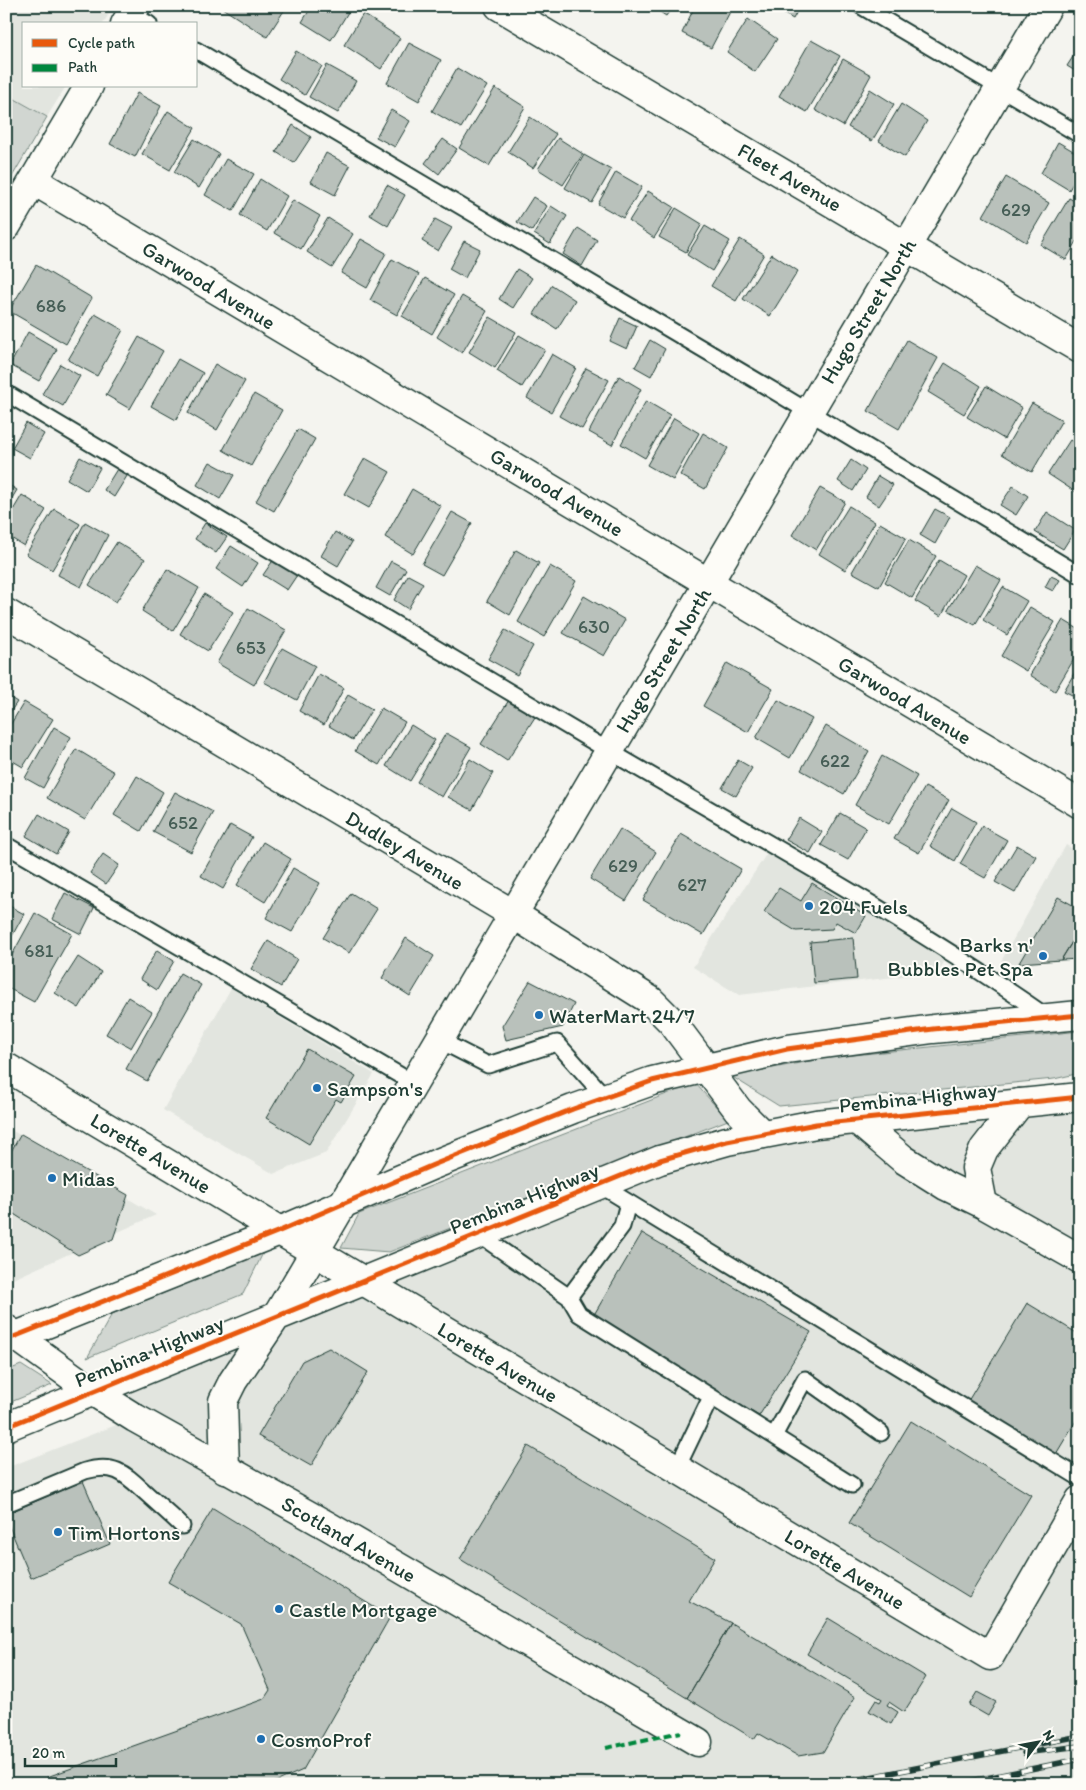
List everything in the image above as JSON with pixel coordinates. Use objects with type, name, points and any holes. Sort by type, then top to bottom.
[{"type":"street","name":"Fleet Avenue","points":[[499,6],[1080,350]]},
{"type":"street","name":"Hugo Street North","points":[[226,1470],[223,1401],[233,1381],[278,1314],[1048,6]]},
{"type":"street","points":[[6,227],[88,88]]},
{"type":"street","name":"Garwood Avenue","points":[[34,181],[1080,804]]},
{"type":"street","name":"Dudley Avenue","points":[[6,613],[513,914],[650,1000],[672,1022],[738,1110],[762,1134]]},
{"type":"street","points":[[10,1335],[282,1230],[344,1202],[652,1081],[787,1049],[933,1029],[1080,1015]]},
{"type":"street","name":"Lorette Avenue","points":[[6,1067],[282,1230],[361,1280],[990,1656],[1080,1500]]},
{"type":"street","name":"Pembina Highway","points":[[6,1427],[150,1369],[361,1280],[660,1160],[727,1141],[816,1124],[1080,1096]]},
{"type":"street","points":[[983,1204],[976,1168],[984,1148],[1020,1103]]},
{"type":"street","points":[[857,1120],[903,1159],[946,1186],[983,1204],[1080,1259]]},
{"type":"street","name":"Scotland Avenue","points":[[10,1335],[92,1391],[698,1742]]},
{"type":"lane","points":[[861,6],[1080,136]]},
{"type":"lane","points":[[198,51],[809,412],[1080,576]]},
{"type":"lane","points":[[6,392],[609,751],[765,841],[985,974],[1050,1019]]},
{"type":"lane","points":[[6,845],[413,1083]]},
{"type":"lane","points":[[439,1040],[488,1066],[557,1043],[605,1098]]},
{"type":"lane","points":[[600,1185],[1080,1478]]},
{"type":"lane","points":[[569,1298],[622,1226],[628,1203]]},
{"type":"lane","points":[[478,1234],[569,1298],[579,1314],[852,1485]]},
{"type":"lane","points":[[774,1436],[805,1379],[881,1433]]},
{"type":"lane","points":[[677,1468],[711,1397]]},
{"type":"lane","points":[[6,1504],[85,1471],[95,1468],[114,1469],[133,1480],[182,1526]]},
{"type":"shaded area","points":[[6,6],[113,6],[104,22],[22,22],[22,88],[65,88],[47,117],[6,95]]},
{"type":"shaded area","points":[[6,94],[47,117],[6,187]]},
{"type":"shaded area","points":[[1066,845],[1080,853],[1080,959],[999,965]]},
{"type":"shaded area","points":[[767,853],[946,959],[938,972],[739,995],[693,967]]},
{"type":"shaded area","points":[[231,988],[374,1074],[326,1153],[274,1174],[163,1110]]},
{"type":"shaded area","points":[[1080,1031],[1080,1073],[1054,1079],[779,1106],[731,1076],[826,1058]]},
{"type":"shaded area","points":[[695,1083],[728,1120],[389,1252],[341,1248],[359,1214]]},
{"type":"shaded area","points":[[1080,1097],[1080,1784],[6,1784],[6,1468],[134,1418],[92,1391],[660,1160]]},
{"type":"shaded area","name":"Midas","points":[[6,1127],[156,1215],[13,1279],[6,1275]]},
{"type":"shaded area","points":[[263,1253],[243,1294],[87,1358],[112,1314]]},
{"type":"shaded area","points":[[21,1365],[52,1385],[6,1404],[6,1371]]},
{"type":"building","points":[[219,6],[287,6],[267,37]]},
{"type":"building","points":[[312,6],[346,6],[350,9],[331,40],[302,22]]},
{"type":"building","points":[[651,6],[673,6],[666,16]]},
{"type":"building","points":[[695,6],[732,8],[711,48],[682,33]]},
{"type":"building","points":[[775,6],[800,6],[793,19],[774,8]]},
{"type":"building","points":[[363,14],[400,38],[381,69],[344,45]]},
{"type":"building","points":[[748,19],[777,39],[755,72],[727,52]]},
{"type":"building","points":[[811,40],[840,56],[807,112],[779,96]]},
{"type":"building","points":[[409,43],[441,60],[419,101],[387,83]]},
{"type":"building","points":[[1080,46],[1080,74],[1067,66]]},
{"type":"building","points":[[296,51],[322,66],[305,95],[279,79]]},
{"type":"building","points":[[843,59],[871,75],[843,126],[815,110]]},
{"type":"building","points":[[327,65],[356,81],[338,113],[309,97]]},
{"type":"building","points":[[457,68],[487,86],[461,128],[432,111]]},
{"type":"building","points":[[495,88],[525,107],[489,166],[459,148]]},
{"type":"building","points":[[870,89],[894,104],[872,141],[848,127]]},
{"type":"building","points":[[137,93],[161,106],[135,157],[110,144]]},
{"type":"building","points":[[901,104],[927,121],[905,157],[879,141]]},
{"type":"building","points":[[391,110],[410,121],[395,147],[376,137]]},
{"type":"building","points":[[168,111],[195,128],[170,170],[142,154]]},
{"type":"building","points":[[530,117],[556,134],[533,168],[508,152]]},
{"type":"building","points":[[293,125],[311,137],[294,163],[276,152]]},
{"type":"building","points":[[558,138],[583,154],[563,185],[538,169]]},
{"type":"building","points":[[194,139],[219,154],[199,188],[174,172]]},
{"type":"building","points":[[443,139],[457,149],[439,174],[425,163]]},
{"type":"building","points":[[1058,142],[1080,155],[1080,171],[1069,190],[1041,173]]},
{"type":"building","points":[[326,153],[350,166],[335,195],[311,182]]},
{"type":"building","points":[[584,155],[611,170],[592,203],[565,188]]},
{"type":"building","points":[[226,159],[254,174],[233,211],[205,195]]},
{"type":"building","points":[[616,172],[642,187],[623,218],[598,204]]},
{"type":"building","points":[[1006,177],[1049,203],[1026,242],[983,216]]},
{"type":"building","points":[[260,179],[287,196],[267,231],[240,215]]},
{"type":"building","points":[[387,185],[405,195],[388,226],[370,215]]},
{"type":"building","points":[[648,191],[674,207],[654,238],[629,221]]},
{"type":"building","points":[[533,197],[547,206],[532,231],[517,222]]},
{"type":"building","points":[[1069,198],[1080,204],[1080,236],[1066,260],[1041,245]]},
{"type":"building","points":[[293,200],[320,216],[301,249],[274,233]]},
{"type":"building","points":[[551,206],[567,216],[550,244],[534,234]]},
{"type":"building","points":[[676,208],[702,224],[686,252],[659,237]]},
{"type":"building","points":[[328,218],[353,234],[332,268],[307,252]]},
{"type":"building","points":[[435,219],[452,228],[438,251],[422,241]]},
{"type":"building","points":[[705,226],[730,241],[712,271],[687,255]]},
{"type":"building","points":[[578,228],[597,240],[582,266],[563,254]]},
{"type":"building","points":[[361,239],[386,253],[367,288],[341,273]]},
{"type":"building","points":[[740,239],[764,254],[736,301],[711,286]]},
{"type":"building","points":[[464,241],[480,249],[465,278],[449,269]]},
{"type":"building","points":[[772,254],[798,271],[770,316],[743,299]]},
{"type":"building","points":[[392,259],[419,274],[397,315],[370,300]]},
{"type":"building","points":[[36,265],[92,298],[66,344],[9,311]]},
{"type":"building","points":[[517,269],[532,278],[513,308],[499,299]]},
{"type":"building","points":[[425,278],[454,295],[432,334],[402,316]]},
{"type":"building","points":[[552,285],[575,300],[557,329],[534,314]]},
{"type":"building","points":[[462,296],[487,311],[462,353],[437,337]]},
{"type":"building","points":[[95,314],[123,330],[97,376],[68,360]]},
{"type":"building","points":[[490,317],[516,332],[495,368],[469,352]]},
{"type":"building","points":[[620,318],[637,326],[627,349],[610,341]]},
{"type":"building","points":[[28,332],[57,349],[39,381],[10,365]]},
{"type":"building","points":[[519,335],[545,350],[522,387],[497,371]]},
{"type":"building","points":[[139,337],[163,351],[130,409],[106,395]]},
{"type":"building","points":[[650,340],[665,349],[651,376],[635,367]]},
{"type":"building","points":[[907,340],[938,358],[899,429],[868,411]]},
{"type":"building","points":[[552,354],[576,368],[551,412],[527,398]]},
{"type":"building","points":[[178,359],[203,373],[176,420],[151,406]]},
{"type":"building","points":[[945,363],[981,386],[964,414],[928,392]]},
{"type":"building","points":[[60,364],[80,376],[63,406],[42,394]]},
{"type":"building","points":[[215,364],[245,381],[217,430],[188,413]]},
{"type":"building","points":[[586,368],[609,380],[582,429],[559,416]]},
{"type":"building","points":[[619,376],[641,389],[612,445],[589,432]]},
{"type":"building","points":[[986,386],[1022,408],[1004,439],[967,417]]},
{"type":"building","points":[[254,394],[282,410],[251,466],[223,450]]},
{"type":"building","points":[[646,401],[670,415],[645,458],[621,444]]},
{"type":"building","points":[[1032,403],[1062,420],[1032,472],[1002,454]]},
{"type":"building","points":[[674,418],[699,433],[673,480],[647,465]]},
{"type":"building","points":[[26,423],[44,434],[30,458],[12,448]]},
{"type":"building","points":[[298,429],[315,439],[274,511],[256,501]]},
{"type":"building","points":[[703,433],[728,448],[705,489],[680,475]]},
{"type":"building","points":[[1070,440],[1080,446],[1080,495],[1048,474]]},
{"type":"building","points":[[80,457],[100,468],[87,491],[67,479]]},
{"type":"building","points":[[365,458],[390,472],[369,508],[344,494]]},
{"type":"building","points":[[851,460],[866,470],[853,491],[838,481]]},
{"type":"building","points":[[210,462],[234,475],[220,499],[197,485]]},
{"type":"building","points":[[117,469],[127,476],[114,497],[104,490]]},
{"type":"building","points":[[878,476],[893,485],[879,506],[866,497]]},
{"type":"building","points":[[6,483],[17,490],[6,508]]},
{"type":"building","points":[[1013,486],[1028,496],[1016,515],[1000,505]]},
{"type":"building","points":[[820,488],[845,502],[816,550],[792,535]]},
{"type":"building","points":[[412,489],[441,506],[413,554],[385,537]]},
{"type":"building","points":[[22,495],[46,510],[24,546],[6,535],[6,522]]},
{"type":"building","points":[[849,506],[875,522],[845,570],[819,554]]},
{"type":"building","points":[[54,509],[80,524],[52,570],[26,554]]},
{"type":"building","points":[[935,509],[950,517],[935,544],[920,535]]},
{"type":"building","points":[[452,512],[472,523],[442,575],[422,564]]},
{"type":"building","points":[[1047,512],[1075,530],[1063,549],[1035,532]]},
{"type":"building","points":[[85,522],[108,535],[81,587],[58,575]]},
{"type":"building","points":[[205,523],[227,537],[216,553],[195,539]]},
{"type":"building","points":[[880,523],[906,538],[879,587],[852,572]]},
{"type":"building","points":[[335,532],[352,542],[338,566],[321,556]]},
{"type":"building","points":[[909,540],[936,556],[912,598],[885,582]]},
{"type":"building","points":[[117,542],[145,559],[116,602],[89,585]]},
{"type":"building","points":[[231,546],[258,563],[243,587],[216,569]]},
{"type":"building","points":[[516,550],[539,563],[510,615],[487,601]]},
{"type":"building","points":[[274,559],[297,575],[287,590],[263,575]]},
{"type":"building","points":[[939,560],[964,575],[941,616],[915,601]]},
{"type":"building","points":[[391,561],[406,569],[390,596],[376,588]]},
{"type":"building","points":[[975,565],[1001,580],[975,625],[948,610]]},
{"type":"building","points":[[550,566],[576,581],[544,637],[518,622]]},
{"type":"building","points":[[167,569],[199,588],[173,631],[142,611]]},
{"type":"building","points":[[408,575],[423,583],[408,609],[394,600]]},
{"type":"building","points":[[1051,576],[1060,580],[1053,591],[1045,587]]},
{"type":"building","points":[[1003,587],[1027,601],[1007,635],[983,620]]},
{"type":"building","points":[[204,594],[233,612],[208,651],[180,634]]},
{"type":"building","points":[[584,596],[625,620],[604,656],[563,633]]},
{"type":"building","points":[[1030,607],[1055,622],[1026,671],[1001,656]]},
{"type":"building","points":[[248,608],[286,630],[254,685],[217,663]]},
{"type":"building","points":[[1063,620],[1080,630],[1080,649],[1055,691],[1030,675]]},
{"type":"building","points":[[505,630],[533,646],[517,675],[488,659]]},
{"type":"building","points":[[282,648],[315,666],[297,700],[264,682]]},
{"type":"building","points":[[727,663],[773,689],[748,732],[703,706]]},
{"type":"building","points":[[1080,663],[1080,699],[1064,691]]},
{"type":"building","points":[[319,674],[344,688],[324,725],[299,711]]},
{"type":"building","points":[[6,695],[17,702],[6,718]]},
{"type":"building","points":[[348,695],[372,709],[353,740],[329,726]]},
{"type":"building","points":[[509,700],[535,717],[507,761],[481,744]]},
{"type":"building","points":[[778,700],[812,719],[790,758],[756,738]]},
{"type":"building","points":[[24,702],[53,719],[23,767],[6,757],[6,732]]},
{"type":"building","points":[[381,708],[405,722],[379,765],[355,751]]},
{"type":"building","points":[[411,725],[435,740],[410,781],[386,766]]},
{"type":"building","points":[[826,726],[869,751],[844,794],[801,770]]},
{"type":"building","points":[[54,727],[71,737],[43,788],[25,778]]},
{"type":"building","points":[[446,733],[471,747],[442,797],[417,782]]},
{"type":"building","points":[[76,749],[114,772],[85,820],[47,798]]},
{"type":"building","points":[[882,756],[917,776],[889,824],[855,805]]},
{"type":"building","points":[[470,759],[493,773],[472,810],[448,797]]},
{"type":"building","points":[[738,760],[752,768],[736,796],[722,788]]},
{"type":"building","points":[[137,776],[163,792],[141,831],[114,815]]},
{"type":"building","points":[[925,787],[949,800],[919,853],[894,839]]},
{"type":"building","points":[[175,792],[213,812],[191,852],[153,832]]},
{"type":"building","points":[[952,808],[976,822],[955,861],[930,846]]},
{"type":"building","points":[[840,813],[866,828],[848,860],[821,845]]},
{"type":"building","points":[[39,814],[69,832],[56,854],[26,836]]},
{"type":"building","points":[[799,818],[822,832],[810,853],[786,840]]},
{"type":"building","points":[[230,825],[252,837],[223,889],[201,876]]},
{"type":"building","points":[[982,826],[1007,840],[985,878],[960,864]]},
{"type":"building","points":[[620,829],[656,852],[626,901],[590,879]]},
{"type":"building","points":[[681,834],[741,869],[703,935],[643,900]]},
{"type":"building","points":[[263,842],[291,859],[265,902],[237,885]]},
{"type":"building","points":[[1017,845],[1036,856],[1015,893],[995,882]]},
{"type":"building","points":[[103,854],[119,865],[106,884],[90,873]]},
{"type":"building","points":[[293,868],[320,883],[292,932],[266,918]]},
{"type":"building","name":"204 Fuels","points":[[812,883],[866,916],[856,933],[836,922],[832,929],[796,931],[764,912],[779,888],[801,901]]},
{"type":"building","points":[[65,893],[94,908],[81,934],[52,919]]},
{"type":"building","points":[[351,893],[377,909],[349,953],[323,938]]},
{"type":"building","points":[[1058,897],[1080,909],[1080,929],[1061,960],[1019,963]]},
{"type":"building","points":[[6,904],[24,914],[6,947]]},
{"type":"building","points":[[35,913],[72,934],[34,1002],[6,987],[6,966]]},
{"type":"building","points":[[1080,929],[1080,959],[1061,960]]},
{"type":"building","points":[[406,938],[434,956],[410,996],[382,978]]},
{"type":"building","points":[[853,938],[857,979],[814,983],[810,942]]},
{"type":"building","points":[[268,941],[297,959],[281,987],[251,969]]},
{"type":"building","points":[[157,950],[174,961],[157,990],[140,979]]},
{"type":"building","points":[[78,957],[101,972],[79,1008],[55,993]]},
{"type":"building","points":[[180,973],[201,985],[147,1081],[126,1069]]},
{"type":"building","name":"WaterMart 24/7","points":[[530,981],[574,1004],[563,1027],[506,1040],[502,1026]]},
{"type":"building","points":[[128,997],[152,1012],[131,1048],[106,1034]]},
{"type":"building","name":"Sampson's","points":[[307,1049],[356,1077],[341,1102],[336,1099],[309,1144],[266,1118]]},
{"type":"building","name":"Midas","points":[[21,1134],[128,1195],[113,1239],[78,1255],[6,1209],[6,1160]]},
{"type":"building","points":[[642,1233],[811,1332],[759,1416],[592,1318]]},
{"type":"building","points":[[1027,1303],[1080,1335],[1080,1414],[1056,1454],[968,1401]]},
{"type":"building","points":[[329,1348],[368,1372],[311,1466],[258,1436],[302,1361]]},
{"type":"building","points":[[911,1421],[1031,1495],[969,1597],[849,1523]]},
{"type":"building","points":[[528,1446],[715,1558],[689,1601],[731,1623],[687,1698],[460,1559]]},
{"type":"building","name":"Tim Hortons","points":[[83,1481],[110,1544],[31,1578],[6,1519],[6,1514]]},
{"type":"building","points":[[213,1508],[390,1617],[303,1770],[271,1784],[50,1784],[47,1777],[264,1699],[270,1690],[241,1624],[168,1582]]},
{"type":"building","points":[[828,1618],[926,1677],[904,1712],[889,1702],[887,1705],[898,1712],[891,1724],[869,1711],[876,1700],[880,1702],[882,1699],[807,1654]]},
{"type":"building","points":[[731,1623],[855,1697],[823,1752],[798,1756],[758,1733],[754,1739],[687,1698]]},
{"type":"building","points":[[977,1692],[996,1702],[988,1716],[969,1705]]},
{"type":"railway","points":[[834,1784],[1080,1736]]},
{"type":"railway","points":[[1024,1753],[1080,1746]]},
{"type":"railway","points":[[956,1784],[1080,1759]]},
{"type":"marked path","points":[[606,1748],[681,1732]]},
{"type":"cycle path","points":[[6,1340],[282,1230],[433,1165],[573,1109],[652,1081],[787,1049],[933,1029],[1080,1015]]},
{"type":"cycle path","points":[[6,1427],[660,1160],[727,1141],[816,1124],[1080,1097]]},
{"type":"place","name":"204 Fuels","points":[[809,906]]},
{"type":"place","name":"Barks n' Bubbles Pet Spa","points":[[1043,956]]},
{"type":"place","name":"WaterMart 24/7","points":[[539,1015]]},
{"type":"place","name":"Sampson's","points":[[317,1088]]},
{"type":"place","name":"Midas","points":[[52,1178]]},
{"type":"place","name":"Tim Hortons","points":[[58,1532]]},
{"type":"place","name":"Castle Mortgage","points":[[279,1609]]},
{"type":"place","name":"CosmoProf","points":[[261,1739]]}]
